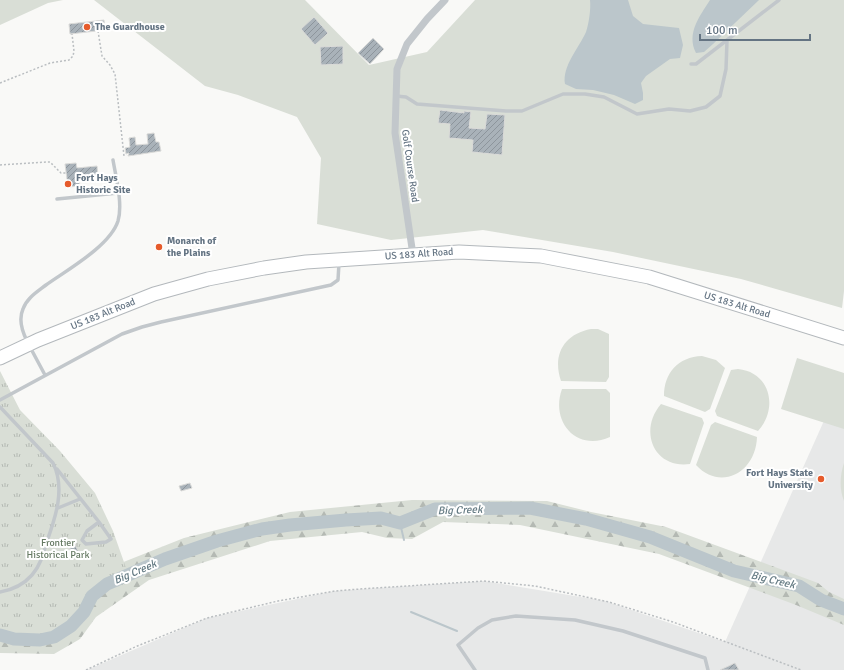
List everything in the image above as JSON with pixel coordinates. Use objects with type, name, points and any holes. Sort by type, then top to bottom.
[{"type":"highway","name":"US 183 Alt Road","points":[[0,358],[29,344],[162,292],[208,280],[264,268],[306,262],[459,252],[541,256],[650,277],[844,338]]},
{"type":"street","name":"Golf Course Road","points":[[413,255],[395,133],[397,69],[407,44],[427,19],[445,0]]},
{"type":"lane","points":[[691,64],[696,64],[778,0]]},
{"type":"lane","points":[[395,96],[406,97],[417,104],[522,112],[564,94],[585,94],[604,97],[638,114],[669,109],[690,111],[706,107],[720,96],[726,69],[727,41]]},
{"type":"lane","points":[[45,375],[29,344],[21,324],[21,314],[25,304],[40,289],[92,252],[108,238],[115,227],[120,209],[113,160]]},
{"type":"lane","points":[[57,199],[118,193]]},
{"type":"lane","points":[[0,400],[116,337],[142,327],[331,285],[338,280],[338,260]]},
{"type":"lane","points":[[0,407],[53,464],[99,522],[111,539],[106,542],[86,544],[82,540],[86,531],[99,522]]},
{"type":"lane","points":[[0,592],[12,589],[22,584],[35,571],[41,560],[58,508],[58,478],[57,471],[53,464]]},
{"type":"lane","points":[[58,508],[80,498]]},
{"type":"lane","points":[[475,670],[458,645],[478,628],[492,620],[516,616],[575,620],[623,630],[705,658],[708,670]]},
{"type":"path","points":[[98,31],[102,56],[110,65],[115,74],[124,156]]},
{"type":"path","points":[[0,83],[50,63],[69,60],[73,56],[74,51],[72,34]]},
{"type":"path","points":[[0,165],[50,162],[61,173],[66,173]]},
{"type":"path","points":[[86,670],[135,647],[207,618],[278,600],[360,588],[484,581],[535,586],[609,602],[673,622],[801,670]]},
{"type":"shaded area","points":[[590,0],[628,0],[633,16],[643,24],[679,28],[683,45],[680,58],[670,59],[646,76],[641,83],[643,100],[635,104],[614,95],[593,90],[576,89],[565,84],[568,64],[586,32],[590,12]]},
{"type":"shaded area","points":[[710,0],[759,0],[704,52],[696,53],[693,46],[693,32]]},
{"type":"shaded area","name":"Fort Hays State University","points":[[844,376],[844,670],[87,670],[207,618],[335,591],[484,581],[605,601],[725,642]]},
{"type":"green space","points":[[0,0],[63,0],[48,3],[0,25]]},
{"type":"green space","points":[[94,0],[305,0],[369,65],[427,52],[475,0],[844,0],[844,291],[842,308],[741,279],[613,252],[483,230],[391,240],[317,224],[321,158],[297,117],[238,95],[205,86]]},
{"type":"green space","points":[[591,329],[598,329],[609,334],[609,377],[606,382],[561,381],[558,363],[559,354],[562,347],[574,336]]},
{"type":"green space","points":[[702,356],[716,360],[725,368],[710,409],[705,412],[664,396],[667,380],[674,368],[686,359]]},
{"type":"green space","points":[[797,358],[844,373],[844,429],[781,409]]},
{"type":"green space","points":[[738,369],[749,372],[758,377],[768,392],[768,412],[758,431],[717,416],[715,411],[731,370]]},
{"type":"green space","name":"Frontier Historical Park","points":[[0,371],[20,410],[60,451],[95,493],[113,531],[131,582],[92,596],[85,610],[76,622],[67,629],[57,635],[35,640],[24,640],[0,635]]},
{"type":"green space","points":[[562,389],[606,389],[610,393],[610,437],[598,441],[587,440],[577,437],[569,431],[563,423],[560,413],[559,401]]},
{"type":"green space","points":[[661,404],[702,418],[704,423],[690,464],[677,464],[667,461],[653,446],[651,425],[654,415]]},
{"type":"green space","points":[[715,422],[757,437],[751,460],[736,474],[726,477],[716,477],[706,473],[696,465],[711,425]]},
{"type":"green space","points":[[844,463],[844,501],[841,492],[841,482]]},
{"type":"green space","points":[[412,500],[547,501],[591,512],[666,527],[818,583],[829,592],[844,599],[844,625],[796,605],[659,554],[520,525],[443,522],[412,539],[387,538],[362,532],[270,541],[149,580],[96,617],[80,639],[54,654],[0,653],[0,611],[184,538],[290,512]]},
{"type":"building","points":[[314,17],[328,33],[315,45],[301,29]]},
{"type":"building","name":"The Guardhouse","points":[[104,20],[105,30],[70,34],[69,24]]},
{"type":"building","points":[[373,38],[384,49],[370,64],[358,53]]},
{"type":"building","points":[[343,46],[343,64],[321,65],[320,47]]},
{"type":"building","points":[[440,110],[464,113],[464,111],[471,112],[469,128],[485,129],[487,114],[505,115],[502,155],[472,152],[473,140],[449,138],[450,124],[438,123]]},
{"type":"building","points":[[154,133],[156,142],[159,142],[161,151],[128,156],[129,153],[126,154],[125,148],[130,147],[129,138],[135,137],[136,145],[148,144],[147,134]]},
{"type":"building","points":[[76,163],[77,168],[97,166],[98,177],[79,180],[80,186],[68,187],[65,164]]},
{"type":"building","points":[[190,483],[192,488],[181,491],[179,486]]},
{"type":"building","points":[[75,545],[79,552],[73,555],[69,549]]},
{"type":"building","points":[[735,663],[739,670],[720,670]]},
{"type":"waterway","name":"Big Creek","points":[[0,635],[14,639],[40,640],[54,637],[71,626],[84,612],[92,596],[107,584],[165,559],[217,541],[262,529],[290,525],[381,518],[400,523],[435,509],[530,508],[586,519],[650,537],[734,571],[799,586],[821,600],[844,609]]},
{"type":"waterway","points":[[400,523],[404,540]]},
{"type":"waterway","points":[[411,612],[457,631]]},
{"type":"place","name":"The Guardhouse","points":[[87,27]]},
{"type":"place","name":"Fort Hays Historic Site","points":[[68,184]]},
{"type":"place","name":"Monarch of the Plains","points":[[159,247]]},
{"type":"place","name":"Fort Hays State University","points":[[821,479]]}]
